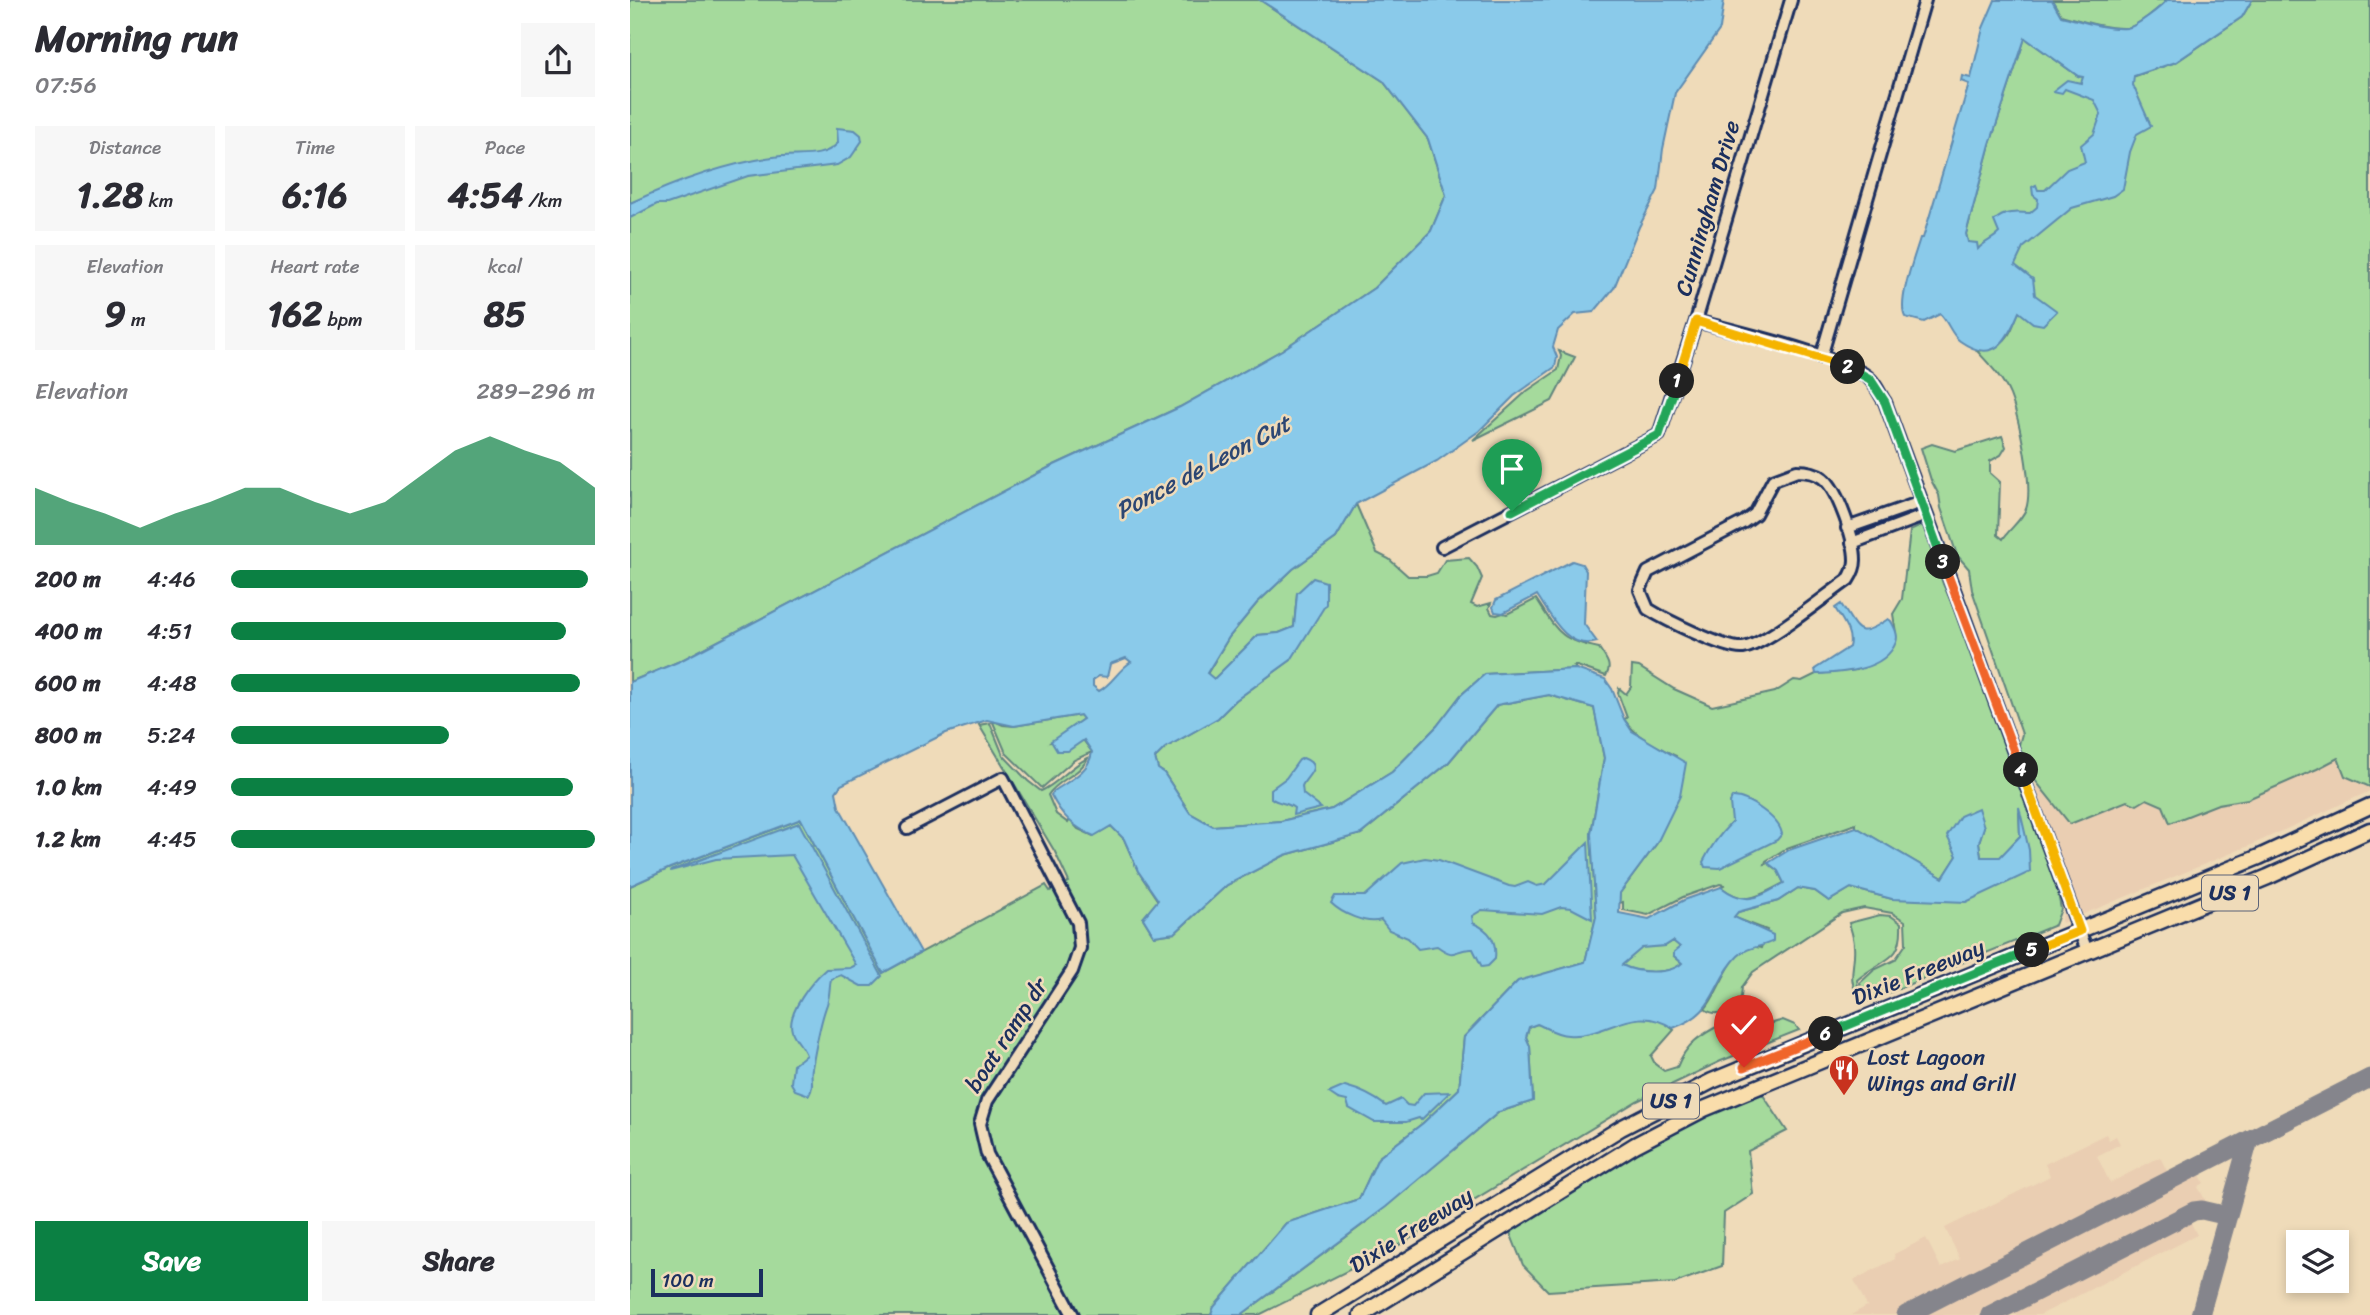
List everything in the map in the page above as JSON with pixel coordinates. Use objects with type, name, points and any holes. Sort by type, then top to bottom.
[{"type":"main road","name":"Dixie Freeway","points":[[1318,1315],[1650,1112],[1744,1067],[2259,857],[2370,806]]},
{"type":"main road","name":"Dixie Freeway","points":[[1361,1315],[1604,1164],[1735,1094],[2268,877],[2370,830]]},
{"type":"street","name":"Cunningham Drive","points":[[1442,547],[1659,435],[1696,321],[1791,0]]},
{"type":"street","points":[[1821,357],[1925,0]]},
{"type":"street","points":[[1696,321],[1855,369],[1870,379],[1885,402],[2087,951]]},
{"type":"street","points":[[1797,471],[1810,471],[1821,476],[1835,495],[1852,543],[1854,566],[1848,580],[1762,641],[1744,648],[1724,645],[1655,614],[1648,609],[1640,590],[1648,572],[1744,522],[1755,514],[1773,480],[1797,471]]},
{"type":"street","points":[[1847,528],[1921,502]]},
{"type":"street","points":[[1852,543],[1926,515]]},
{"type":"street","name":"boat ramp dr","points":[[907,828],[1003,778],[1074,912],[1081,936],[1072,971],[987,1101],[980,1124],[987,1154],[1073,1315]]},
{"type":"shaded area","points":[[2338,757],[2357,783],[2370,787],[2370,791],[2251,845],[2062,923],[2065,909],[2060,883],[2026,792],[2041,787],[2072,824],[2126,801],[2150,798],[2163,806],[2170,822],[2209,805],[2248,799]]},
{"type":"shaded area","points":[[2106,1134],[2109,1140],[2116,1136],[2120,1144],[2097,1156],[2110,1183],[2160,1157],[2167,1171],[2192,1159],[2204,1183],[2198,1187],[2207,1203],[2189,1219],[2197,1235],[2040,1315],[1851,1315],[1867,1306],[1854,1280],[1895,1259],[1894,1254],[1926,1238],[1941,1268],[1960,1259],[1945,1228],[2050,1176],[2045,1164]]},
{"type":"green space","points":[[630,0],[1260,0],[1383,81],[1428,139],[1446,195],[1431,231],[1374,288],[1282,350],[1180,407],[1050,467],[680,661],[630,682]]},
{"type":"green space","points":[[2052,0],[2167,0],[2142,21],[2131,27],[2119,28],[2061,15]]},
{"type":"green space","points":[[2252,0],[2370,0],[2370,787],[2345,776],[2338,758],[2248,799],[2218,804],[2170,823],[2163,806],[2147,799],[2137,805],[2127,801],[2070,824],[2031,775],[2030,764],[2018,748],[2022,734],[1972,590],[1969,569],[1957,555],[1921,448],[1932,444],[1955,451],[2002,436],[2006,447],[2001,455],[1990,461],[1990,473],[2000,482],[1998,535],[2003,539],[2026,509],[2027,469],[2010,395],[2000,377],[1977,351],[2001,343],[2012,328],[2019,311],[1972,258],[1966,234],[1990,144],[2025,38],[2078,76],[2118,82],[2176,62],[2242,17]]},
{"type":"green space","points":[[1559,351],[1575,357],[1552,401],[1473,440],[1527,391],[1558,370],[1561,356]]},
{"type":"green space","points":[[1356,504],[1377,553],[1389,559],[1408,576],[1427,576],[1437,573],[1445,560],[1469,558],[1482,578],[1471,604],[1477,607],[1491,603],[1489,608],[1492,614],[1497,615],[1507,614],[1536,599],[1567,638],[1599,648],[1609,668],[1606,676],[1577,666],[1574,666],[1576,669],[1485,674],[1461,695],[1437,726],[1392,772],[1332,809],[1281,821],[1213,826],[1190,813],[1164,773],[1158,769],[1155,758],[1165,748],[1218,718],[1236,700],[1291,660],[1294,627],[1279,633],[1258,635],[1214,679],[1207,674],[1229,637],[1257,603],[1293,569],[1336,538]]},
{"type":"green space","points":[[1923,525],[2056,883],[2061,909],[2055,925],[1868,1001],[1860,983],[1874,970],[1895,960],[1906,944],[1905,921],[1892,913],[1864,908],[1842,913],[1753,972],[1742,987],[1741,997],[1729,1008],[1720,1013],[1710,1012],[1705,1009],[1730,966],[1742,951],[1751,947],[1761,948],[1767,930],[1733,917],[1738,912],[1778,901],[1798,888],[1815,891],[1829,901],[1851,888],[1892,899],[2029,872],[2019,812],[2020,836],[2001,857],[1981,858],[1979,842],[1984,826],[1957,856],[1943,878],[1856,827],[1856,824],[1787,848],[1766,861],[1765,864],[1768,863],[1778,871],[1784,883],[1759,895],[1738,897],[1720,884],[1683,897],[1648,915],[1623,910],[1623,902],[1619,903],[1620,893],[1657,843],[1676,756],[1641,736],[1624,719],[1627,718],[1618,693],[1619,688],[1626,694],[1631,687],[1632,666],[1639,667],[1674,689],[1712,706],[1775,692],[1794,680],[1802,681],[1816,674],[1857,670],[1896,633],[1893,614],[1902,599],[1910,531]]},
{"type":"green space","points":[[1549,695],[1594,708],[1604,758],[1591,834],[1596,917],[1585,962],[1517,982],[1464,1037],[1459,1089],[1423,1123],[1378,1158],[1359,1199],[1286,1223],[1214,1307],[1211,1315],[630,1315],[630,886],[670,868],[801,819],[883,973],[1046,885],[1050,891],[1069,882],[1055,852],[979,725],[990,723],[1003,755],[1041,791],[1088,758],[1080,769],[1048,795],[1056,814],[1093,836],[1111,826],[1124,839],[1138,871],[1158,901],[1143,918],[1154,936],[1175,933],[1227,885],[1285,855],[1361,834],[1448,763],[1497,705]]},
{"type":"green space","points":[[1080,715],[1083,719],[1051,742],[1083,740],[1092,752],[1074,760],[1042,788],[1006,753],[992,720],[1014,726]]},
{"type":"green space","points":[[1880,915],[1891,916],[1901,923],[1899,946],[1890,958],[1857,980],[1859,995],[1852,978],[1854,943],[1849,923]]},
{"type":"green space","points":[[1673,941],[1681,947],[1674,956],[1682,963],[1677,967],[1653,972],[1622,965],[1642,947],[1665,946]]},
{"type":"green space","points":[[1647,1017],[1661,1020],[1674,1030],[1651,1056],[1655,1064],[1664,1071],[1677,1067],[1695,1041],[1722,1024],[1725,1029],[1740,1029],[1783,1020],[1795,1025],[1799,1030],[1721,1061],[1637,1101],[1401,1244],[1259,1315],[1241,1315],[1369,1220],[1499,1112],[1533,1101],[1530,1046],[1526,1037],[1529,1027],[1537,1024],[1586,1034],[1629,1019]]},
{"type":"green space","points":[[1759,1089],[1787,1131],[1748,1151],[1753,1194],[1724,1213],[1722,1266],[1675,1283],[1548,1291],[1523,1265],[1509,1230],[1637,1149]]},
{"type":"water","name":"Ponce de Leon Cut","points":[[1260,0],[1724,0],[1720,29],[1675,93],[1663,149],[1658,190],[1639,227],[1614,288],[1594,312],[1575,314],[1558,330],[1553,347],[1557,357],[1555,367],[1514,396],[1479,431],[1437,461],[1356,504],[1336,538],[1293,569],[1257,603],[1229,637],[1207,673],[1214,679],[1258,635],[1279,633],[1294,627],[1297,593],[1313,578],[1326,582],[1326,604],[1291,660],[1236,700],[1218,718],[1165,748],[1155,758],[1158,769],[1164,773],[1190,813],[1213,826],[1281,821],[1332,809],[1392,772],[1437,726],[1461,695],[1485,674],[1576,669],[1605,679],[1632,731],[1686,763],[1680,796],[1657,843],[1620,893],[1619,913],[1649,919],[1684,900],[1721,887],[1738,897],[1760,896],[1784,883],[1778,871],[1768,863],[1789,850],[1856,827],[1943,878],[1957,856],[1947,836],[1960,816],[1978,808],[1984,827],[1979,842],[1981,857],[2000,857],[2020,836],[2019,807],[2029,850],[2030,872],[1966,902],[1892,899],[1851,888],[1829,901],[1815,891],[1798,888],[1778,901],[1738,912],[1734,917],[1773,935],[1773,941],[1746,950],[1738,956],[1729,966],[1706,1006],[1688,1022],[1673,1028],[1658,1021],[1632,1020],[1596,1032],[1568,1035],[1537,1024],[1529,1027],[1526,1037],[1530,1046],[1533,1101],[1499,1112],[1386,1207],[1241,1315],[1211,1315],[1214,1307],[1286,1223],[1359,1199],[1378,1158],[1423,1123],[1459,1089],[1464,1037],[1518,981],[1585,962],[1596,917],[1591,834],[1604,758],[1594,708],[1549,695],[1497,705],[1448,763],[1361,834],[1285,855],[1227,885],[1175,933],[1154,936],[1143,918],[1158,900],[1138,871],[1124,839],[1111,826],[1094,836],[1080,829],[1063,814],[1051,795],[1078,775],[1090,759],[1092,752],[1084,740],[1068,751],[1057,751],[1051,741],[1083,719],[1080,715],[1014,726],[987,720],[946,733],[841,785],[836,792],[839,807],[921,952],[883,973],[801,819],[670,868],[630,886],[630,682],[680,661],[1050,467],[1180,407],[1282,350],[1374,288],[1431,231],[1446,195],[1428,139],[1383,81]],"holes":[[[1126,658],[1131,662],[1108,685],[1099,691],[1093,686],[1093,680],[1099,676],[1107,677],[1110,664]],[[1673,941],[1680,947],[1674,952],[1674,956],[1682,963],[1677,967],[1653,972],[1622,965],[1642,948],[1665,946]]]},
{"type":"water","points":[[1995,0],[2052,0],[2061,16],[2094,25],[2127,28],[2154,12],[2167,0],[2252,0],[2242,17],[2176,62],[2134,76],[2133,85],[2151,126],[2137,134],[2130,152],[2123,189],[2113,196],[2072,208],[2023,248],[2015,265],[2033,279],[2035,295],[2057,311],[2043,325],[2033,323],[2019,312],[2004,340],[1990,350],[1982,351],[1960,341],[1940,314],[1924,322],[1905,317],[1903,301],[1911,267],[1920,238],[1923,238],[1969,84],[1961,81],[1962,76],[1971,78],[1983,28]],"holes":[[[2025,38],[2083,77],[2081,83],[2067,80],[2053,91],[2062,93],[2065,89],[2094,100],[2101,114],[2094,134],[2081,145],[2085,162],[2067,169],[2045,190],[2038,190],[2036,185],[2032,187],[2033,195],[2038,199],[2037,207],[2030,213],[2002,215],[1994,221],[1999,233],[1978,249],[1977,243],[1968,242],[1966,234],[1990,144]]]},
{"type":"water","points":[[837,128],[855,130],[861,135],[862,141],[851,157],[837,165],[748,176],[667,204],[657,204],[630,218],[630,203],[704,174],[762,159],[826,152],[838,143]]},
{"type":"water","points":[[1572,561],[1582,564],[1586,571],[1584,624],[1597,642],[1586,643],[1568,636],[1554,621],[1537,595],[1503,613],[1495,612],[1493,607],[1496,600]]},
{"type":"water","points":[[1841,604],[1860,630],[1870,629],[1888,619],[1891,621],[1897,634],[1896,642],[1883,659],[1873,665],[1838,673],[1816,674],[1815,669],[1849,647],[1848,632],[1835,608]]},
{"type":"water","points":[[1303,758],[1312,764],[1313,768],[1302,786],[1303,794],[1321,808],[1293,815],[1294,808],[1271,798],[1271,789],[1286,778]]},
{"type":"water","points":[[1732,797],[1746,800],[1769,815],[1782,834],[1777,840],[1720,868],[1705,867],[1703,862],[1709,851],[1732,822]]},
{"type":"water","points":[[799,823],[882,976],[872,986],[861,986],[841,975],[831,979],[816,1045],[809,1095],[795,1090],[791,1083],[793,1065],[806,1055],[792,1031],[793,1015],[808,989],[826,969],[850,968],[856,965],[792,855],[716,859],[670,871]]},
{"type":"water","points":[[1588,842],[1592,919],[1571,908],[1561,907],[1542,914],[1482,910],[1472,916],[1473,923],[1488,933],[1495,947],[1495,959],[1488,966],[1482,967],[1473,949],[1449,953],[1437,946],[1418,949],[1408,938],[1389,930],[1381,920],[1368,921],[1354,917],[1331,903],[1335,896],[1365,896],[1402,863],[1425,858],[1439,860],[1509,886],[1515,887],[1528,882],[1537,886],[1546,884]]},
{"type":"water","points":[[1345,1086],[1356,1089],[1386,1106],[1401,1099],[1407,1105],[1413,1106],[1424,1093],[1450,1092],[1421,1120],[1374,1122],[1349,1108],[1347,1101],[1329,1093]]},
{"type":"taxiway","points":[[1906,1315],[2370,1078]]},
{"type":"taxiway","points":[[2200,1315],[2249,1140]]},
{"type":"taxiway","points":[[1990,1315],[2194,1211],[2202,1210],[2228,1216]]},
{"type":"place","name":"Lost Lagoon Wings and Grill","points":[[1844,1097]]},
{"type":"route","points":[[1512,511],[1659,435],[1696,321],[1855,369],[1870,379],[1885,402],[2080,931],[1744,1067]]}]
